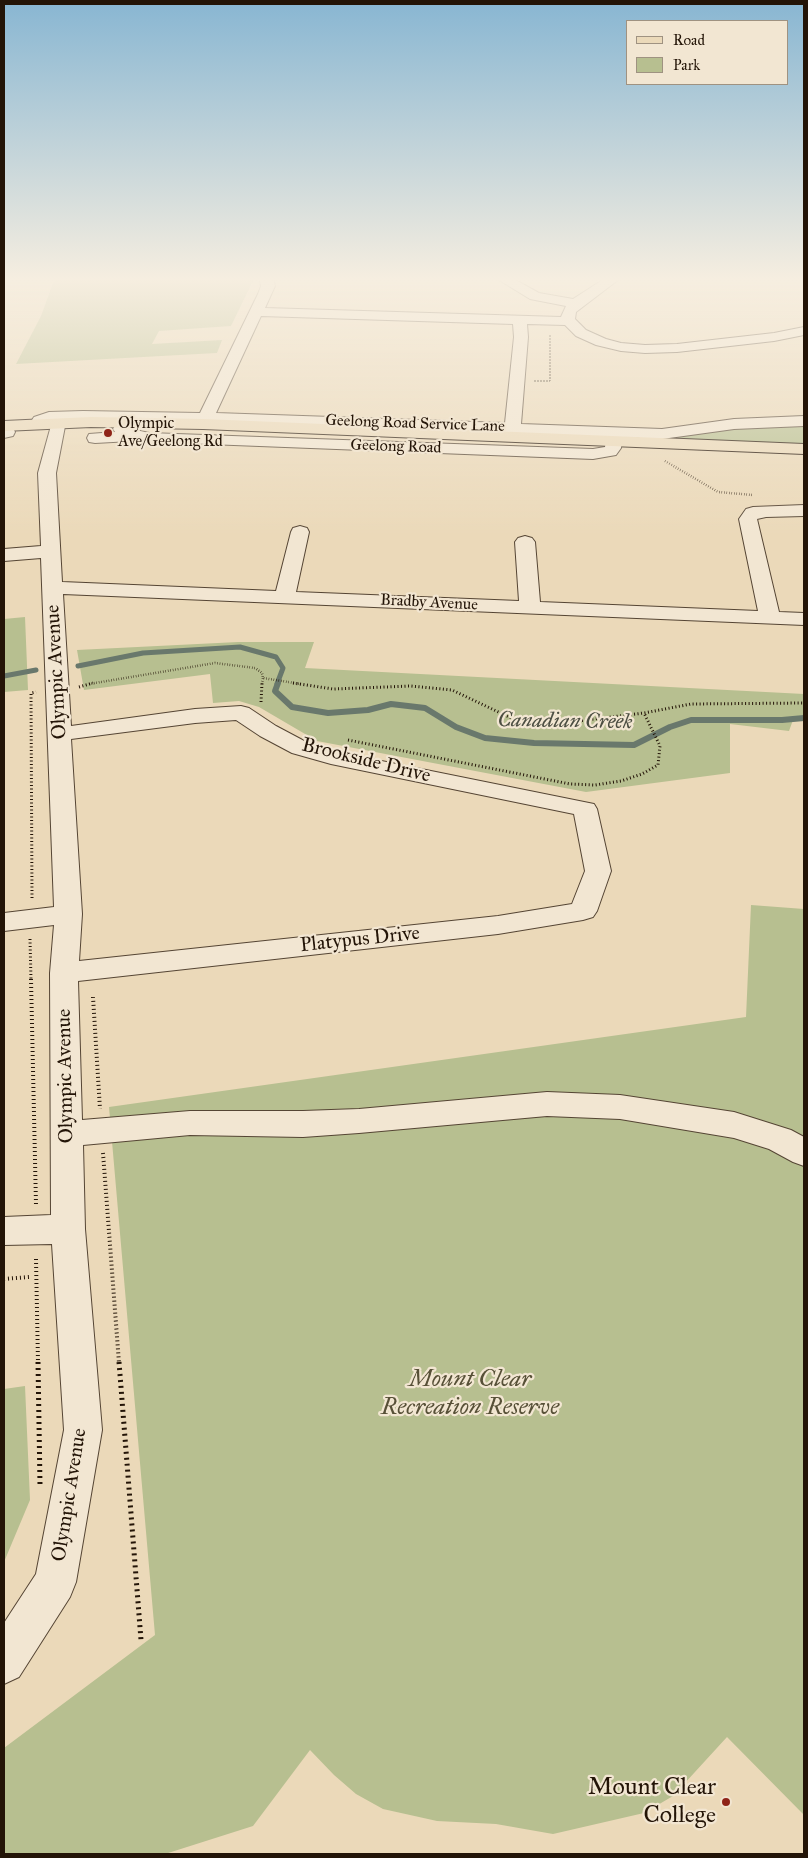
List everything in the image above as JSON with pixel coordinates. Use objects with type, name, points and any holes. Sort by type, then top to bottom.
[{"type":"main road","name":"Geelong Road","points":[[5,431],[45,427],[131,428],[203,424],[318,434],[433,434],[610,447],[804,449]]},
{"type":"street","points":[[203,424],[232,364]]},
{"type":"street","points":[[513,427],[519,364]]},
{"type":"street","name":"Geelong Road Service Lane","points":[[45,427],[49,417],[203,424],[513,427],[662,434],[734,424],[804,422]]},
{"type":"street","name":"Olympic Avenue","points":[[4,1662],[55,1582],[83,1430],[68,1229],[64,973],[68,914],[54,588],[47,473],[38,452],[38,441],[45,427]]},
{"type":"street","points":[[95,438],[131,428]]},
{"type":"street","name":"Geelong Road","points":[[131,428],[141,438],[586,454],[610,447]]},
{"type":"street","points":[[610,447],[624,456]]},
{"type":"street","points":[[770,618],[748,519],[753,513],[766,510],[804,511]]},
{"type":"street","points":[[285,596],[300,532]]},
{"type":"street","points":[[525,542],[530,607]]},
{"type":"street","points":[[4,555],[51,551]]},
{"type":"street","name":"Bradby Avenue","points":[[54,588],[285,596],[804,619]]},
{"type":"street","name":"Brookside Drive","points":[[60,734],[195,716],[241,713],[268,731],[300,748],[339,759],[585,809],[593,841]]},
{"type":"street","name":"Platypus Drive","points":[[64,973],[498,925],[583,910],[598,870],[593,841]]},
{"type":"street","points":[[4,922],[32,910],[68,914]]},
{"type":"street","points":[[67,1134],[190,1123],[302,1124],[359,1121],[547,1104],[620,1107],[734,1125],[780,1139],[804,1152]]},
{"type":"street","points":[[4,1232],[68,1229]]},
{"type":"path","points":[[529,380],[550,381],[550,364]]},
{"type":"path","points":[[660,459],[718,492],[755,495]]},
{"type":"path","points":[[75,688],[99,681],[215,663],[255,668],[262,673],[260,701],[264,708]]},
{"type":"path","points":[[263,678],[333,689],[411,686],[452,690],[511,718],[536,726],[691,704],[804,703]]},
{"type":"path","points":[[36,1211],[30,934],[32,910],[30,692],[42,691]]},
{"type":"path","points":[[345,740],[570,784],[595,785],[621,781],[650,770],[658,764],[660,746],[644,712]]},
{"type":"path","points":[[109,1240],[141,1640]]},
{"type":"path","points":[[36,1259],[40,1487]]},
{"type":"path","points":[[4,1279],[29,1277]]},
{"type":"green space","points":[[804,424],[804,444],[650,440],[706,431]]},
{"type":"green space","points":[[25,617],[28,690],[4,692],[4,619]]},
{"type":"green space","points":[[238,642],[314,642],[305,668],[804,694],[804,720],[793,720],[789,731],[730,724],[730,773],[586,792],[317,741],[259,707],[239,701],[213,703],[210,674],[84,690],[77,650]]},
{"type":"green space","name":"Mount Clear Recreation Reserve","points":[[751,905],[804,909],[804,1815],[727,1737],[673,1796],[644,1813],[553,1834],[496,1824],[437,1821],[383,1809],[356,1794],[310,1750],[253,1826],[165,1854],[4,1854],[4,1748],[155,1635],[109,1107],[746,1017]]},
{"type":"green space","points":[[25,1386],[30,1500],[4,1562],[4,1389]]},
{"type":"waterway","name":"Canadian Creek","points":[[78,666],[143,653],[240,647],[276,657],[283,668],[277,684]]},
{"type":"waterway","name":"Canadian Creek","points":[[4,676],[36,670]]},
{"type":"waterway","name":"Canadian Creek","points":[[278,683],[275,691],[292,707],[328,713],[368,710],[391,704],[425,708],[456,727],[485,738],[534,743],[634,745],[670,727],[691,720],[782,720],[804,718]]},
{"type":"place","name":"Olympic Ave/Geelong Rd","points":[[108,433]]},
{"type":"place","name":"Mount Clear College","points":[[726,1802]]}]
